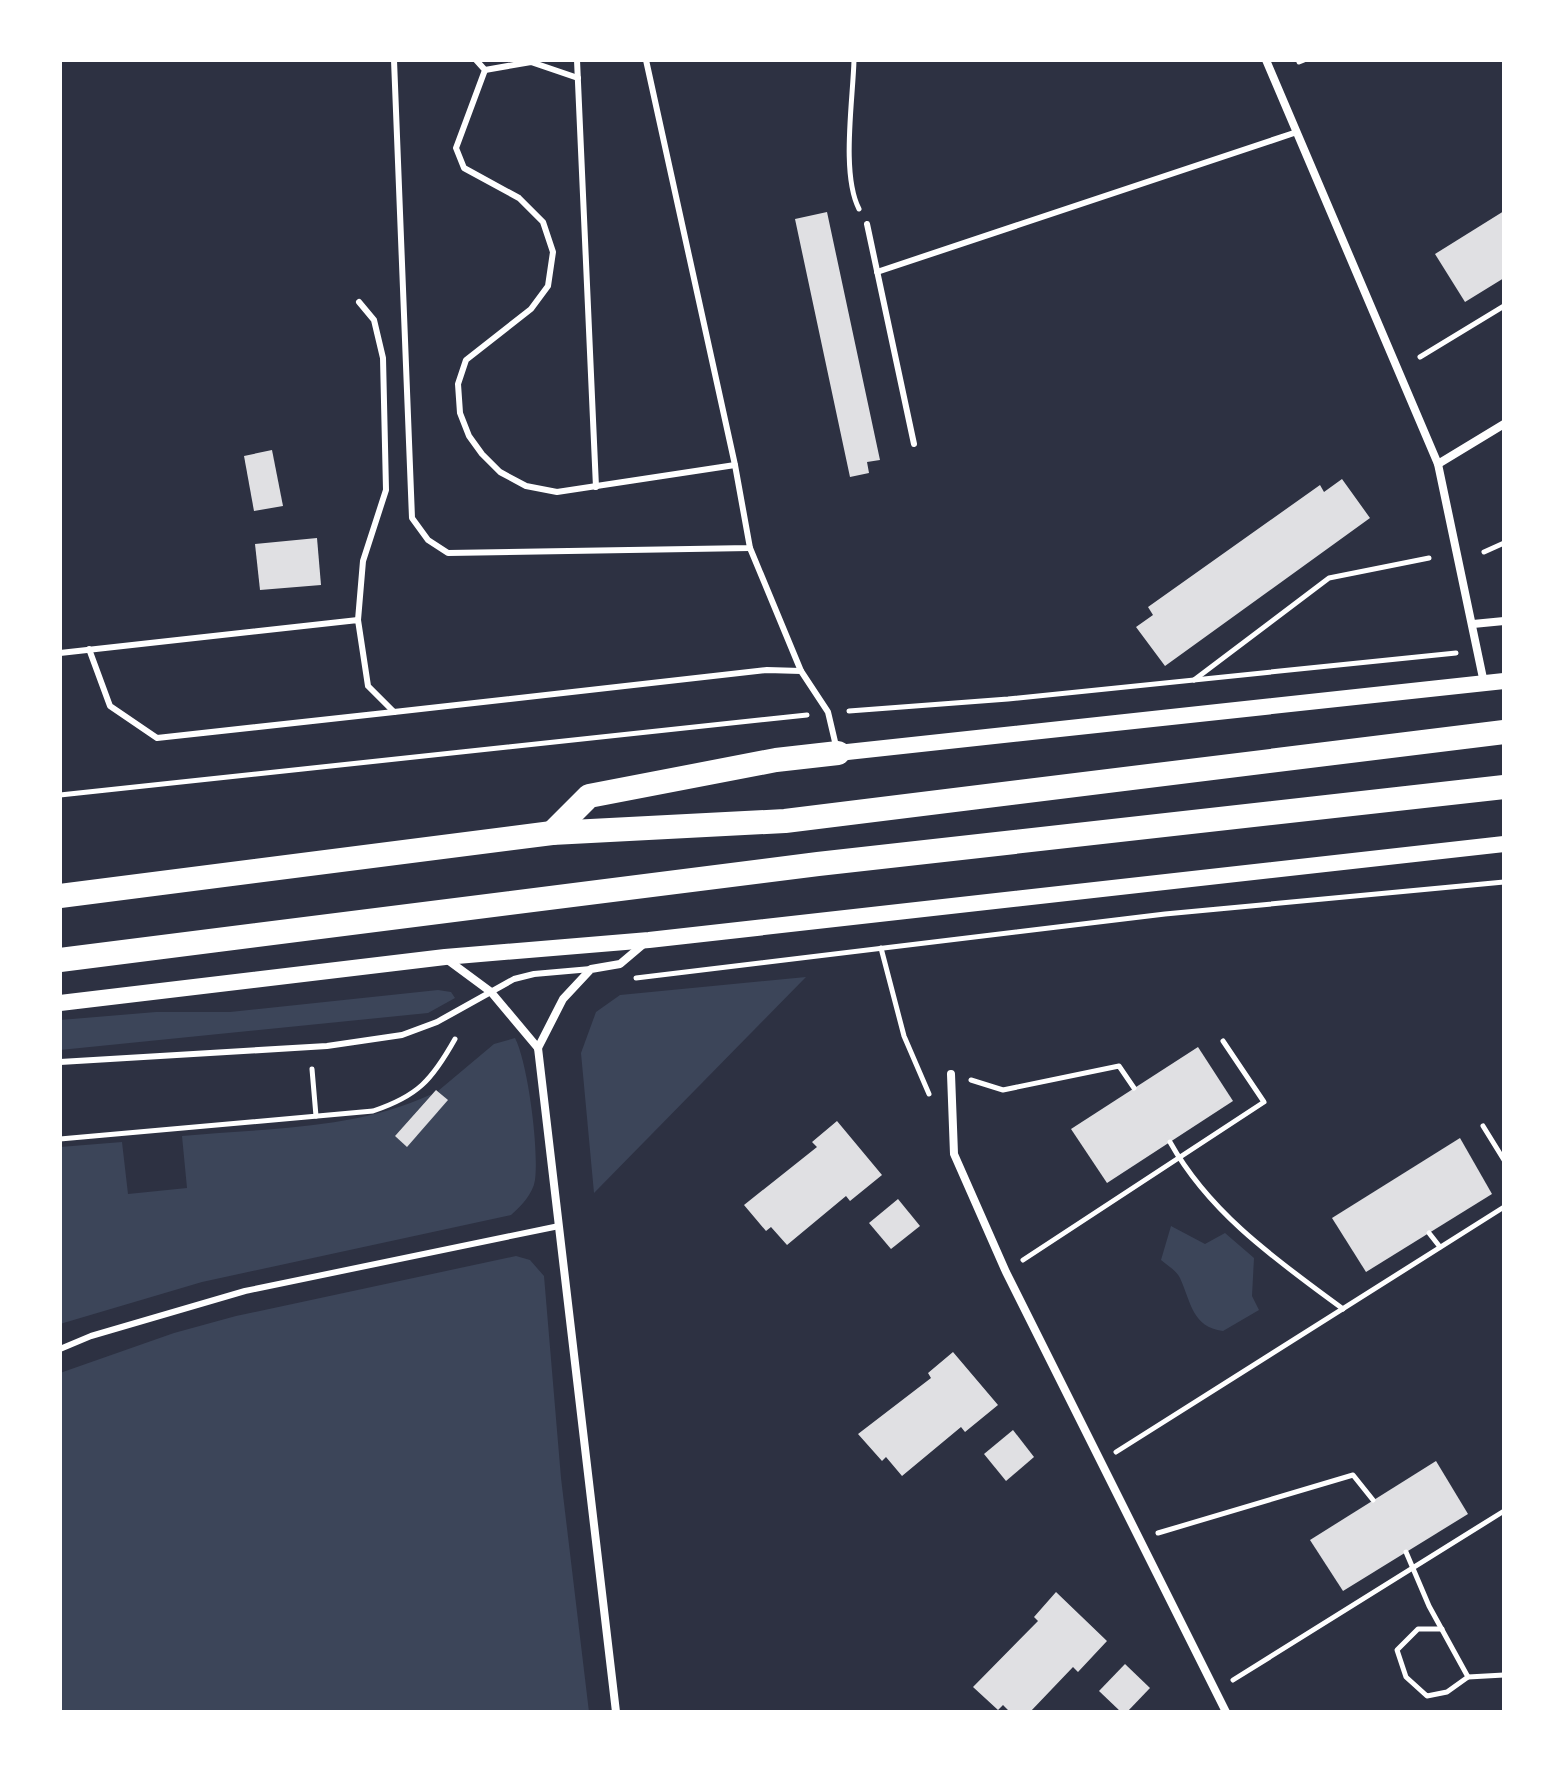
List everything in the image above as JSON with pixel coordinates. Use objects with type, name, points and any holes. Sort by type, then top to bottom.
[{"type":"highway","points":[[60,896],[552,833],[785,821],[1504,732]]},
{"type":"highway","points":[[552,833],[589,796],[776,760],[838,753]]},
{"type":"highway","points":[[60,960],[818,864],[1504,787]]},
{"type":"main road","points":[[838,753],[1504,681]]},
{"type":"main road","points":[[60,1003],[445,957],[649,940],[1504,844]]},
{"type":"street","points":[[1266,60],[1438,464],[1484,683]]},
{"type":"street","points":[[1438,464],[1504,424]]},
{"type":"street","points":[[1473,624],[1504,621]]},
{"type":"street","points":[[538,1048],[563,999],[591,969],[620,964],[649,940]]},
{"type":"street","points":[[445,957],[491,992],[538,1048],[616,1712]]},
{"type":"street","points":[[951,1074],[954,1154],[1006,1272],[1226,1712]]},
{"type":"lane","points":[[394,60],[412,518],[428,540],[448,553],[750,548]]},
{"type":"lane","points":[[476,60],[485,70]]},
{"type":"lane","points":[[577,60],[596,487]]},
{"type":"lane","points":[[646,60],[735,465],[750,548],[801,671],[828,712],[838,753]]},
{"type":"lane","points":[[485,70],[531,62],[578,78]]},
{"type":"lane","points":[[485,70],[456,148],[464,168],[519,198],[543,222],[553,252],[548,286],[531,309],[466,360],[458,384],[460,413],[469,436],[500,472],[526,486],[557,492],[735,465]]},
{"type":"lane","points":[[877,272],[1297,132]]},
{"type":"lane","points":[[867,224],[914,444]]},
{"type":"lane","points":[[359,302],[374,320],[383,358],[386,490],[363,561],[358,620],[368,686],[394,712]]},
{"type":"lane","points":[[60,653],[358,620]]},
{"type":"lane","points":[[89,649],[110,706],[157,738],[767,670],[801,671]]},
{"type":"lane","points":[[60,1062],[361,1042],[402,1035],[437,1022],[491,992],[534,974],[591,969]]},
{"type":"lane","points":[[60,1349],[91,1336],[245,1291],[559,1226]]},
{"type":"path","points":[[854,60],[851,165],[854,200],[867,224]]},
{"type":"path","points":[[1420,357],[1504,306]]},
{"type":"path","points":[[1484,552],[1504,543]]},
{"type":"path","points":[[1194,680],[1329,578],[1429,558]]},
{"type":"path","points":[[60,795],[828,712],[1478,651]]},
{"type":"path","points":[[634,979],[1165,914],[1504,884]]},
{"type":"path","points":[[881,947],[904,1036],[932,1101]]},
{"type":"path","points":[[60,1139],[373,1111],[397,1103],[429,1082],[455,1039]]},
{"type":"path","points":[[1006,1272],[1264,1102],[1223,1041]]},
{"type":"path","points":[[951,1074],[1003,1090],[1119,1066],[1134,1088]]},
{"type":"path","points":[[312,1069],[316,1116]]},
{"type":"path","points":[[1483,1126],[1504,1160]]},
{"type":"path","points":[[1170,1142],[1179,1159],[1257,1246],[1343,1309]]},
{"type":"path","points":[[1102,1461],[1504,1207]]},
{"type":"path","points":[[1429,1233],[1440,1247]]},
{"type":"path","points":[[1141,1538],[1353,1475],[1373,1500]]},
{"type":"path","points":[[1216,1691],[1504,1511]]},
{"type":"path","points":[[1406,1552],[1429,1606],[1468,1677]]},
{"type":"path","points":[[1443,1629],[1418,1629],[1397,1650],[1406,1677],[1427,1696],[1447,1692],[1468,1677],[1504,1675]]},
{"type":"shaded area","points":[[806,977],[594,1193],[581,1053],[596,1012],[620,995]]},
{"type":"shaded area","points":[[438,990],[451,992],[455,998],[428,1013],[60,1050],[60,1020],[156,1012],[230,1012]]},
{"type":"shaded area","points":[[515,1038],[528,1086],[536,1166],[532,1190],[511,1215],[202,1282],[60,1324],[60,1147],[122,1142],[128,1194],[187,1188],[182,1136],[341,1121],[403,1106],[432,1094],[395,1136],[407,1146],[447,1100],[438,1091],[494,1044]]},
{"type":"shaded area","points":[[1171,1226],[1205,1244],[1225,1233],[1254,1258],[1252,1296],[1259,1310],[1223,1331],[1213,1329],[1199,1319],[1179,1275],[1161,1260]]},
{"type":"shaded area","points":[[516,1256],[530,1260],[544,1276],[561,1478],[589,1712],[60,1712],[60,1373],[174,1333],[236,1316]]},
{"type":"building","points":[[1504,211],[1504,278],[1465,302],[1435,254]]},
{"type":"building","points":[[827,212],[880,460],[867,462],[869,473],[850,477],[795,219]]},
{"type":"building","points":[[272,450],[283,506],[254,511],[244,456]]},
{"type":"building","points":[[1342,479],[1370,518],[1165,666],[1136,627],[1153,615],[1148,607],[1320,485],[1324,492]]},
{"type":"building","points":[[317,538],[321,585],[260,590],[255,544]]},
{"type":"building","points":[[1198,1047],[1233,1101],[1107,1183],[1071,1129]]},
{"type":"building","points":[[436,1090],[448,1100],[407,1147],[395,1136]]},
{"type":"building","points":[[837,1121],[882,1175],[850,1201],[846,1196],[787,1245],[771,1227],[766,1231],[744,1205],[817,1147],[812,1142]]},
{"type":"building","points":[[1460,1138],[1492,1194],[1366,1272],[1332,1218]]},
{"type":"building","points":[[898,1199],[920,1226],[891,1249],[869,1223]]},
{"type":"building","points":[[953,1352],[998,1405],[965,1432],[961,1427],[902,1476],[886,1457],[882,1461],[858,1434],[931,1378],[928,1373]]},
{"type":"building","points":[[1013,1430],[1034,1457],[1006,1481],[984,1454]]},
{"type":"building","points":[[1436,1461],[1468,1514],[1343,1591],[1310,1540]]},
{"type":"building","points":[[1056,1592],[1107,1641],[1078,1672],[1073,1667],[1030,1712],[1010,1712],[1003,1705],[998,1710],[973,1687],[1038,1621],[1034,1617]]},
{"type":"building","points":[[1125,1664],[1150,1688],[1127,1712],[1121,1712],[1099,1691]]}]
